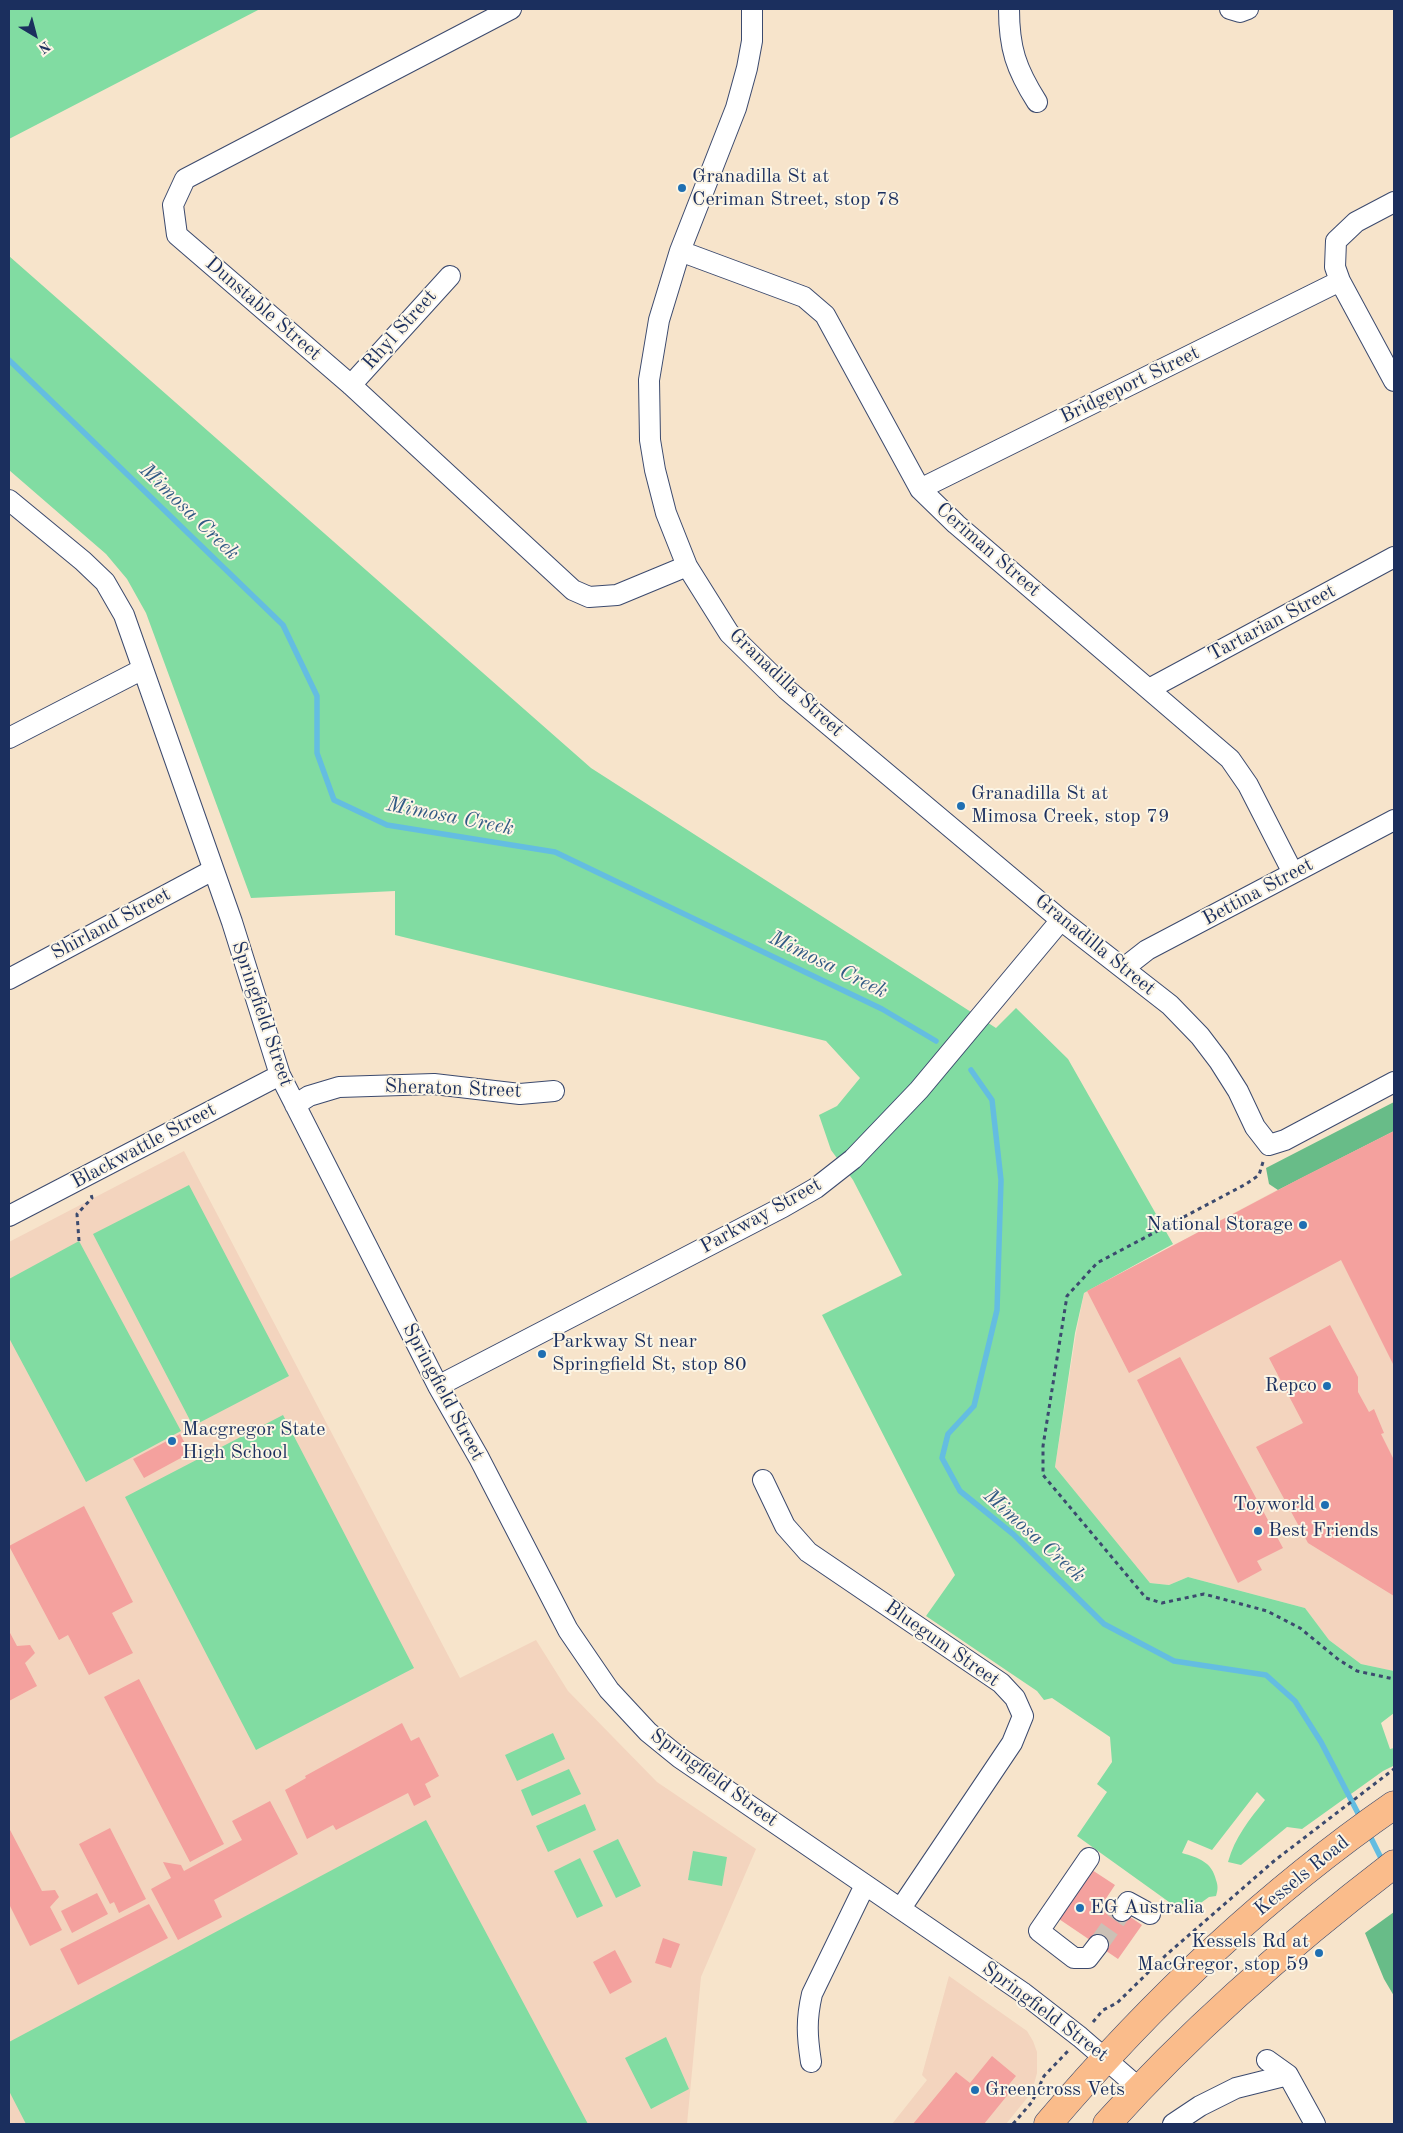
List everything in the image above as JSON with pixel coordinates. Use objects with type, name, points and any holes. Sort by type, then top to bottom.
[{"type":"highway","name":"Kessels Road","points":[[1048,2124],[1105,2058],[1189,1972],[1239,1926],[1334,1849],[1391,1807]]},
{"type":"highway","points":[[1108,2124],[1139,2088],[1212,2015],[1299,1939],[1394,1864]]},
{"type":"street","name":"Dunstable Street","points":[[511,9],[185,179],[173,205],[178,235],[351,385],[573,590],[589,597],[617,595],[687,566]]},
{"type":"street","name":"Granadilla Street","points":[[752,9],[752,41],[736,108],[680,251],[659,320],[649,380],[650,440],[660,494],[687,566],[729,633],[786,689],[1061,920],[1170,1005],[1200,1036],[1224,1068],[1238,1091],[1255,1128],[1269,1145]]},
{"type":"street","points":[[1009,9],[1009,38],[1022,79],[1037,102]]},
{"type":"street","points":[[1230,9],[1240,12],[1248,9]]},
{"type":"street","points":[[1394,202],[1356,222],[1336,241],[1335,267],[1340,281],[1394,381]]},
{"type":"street","name":"Ceriman Street","points":[[680,251],[804,297],[825,315],[920,489],[956,524],[1230,758],[1248,785],[1293,873]]},
{"type":"street","name":"Rhyl Street","points":[[351,385],[450,276]]},
{"type":"street","name":"Bridgeport Street","points":[[920,489],[1340,281]]},
{"type":"street","name":"Springfield Street","points":[[9,500],[83,561],[105,582],[124,615],[232,922],[280,1075],[438,1386],[479,1458],[566,1627],[608,1690],[648,1732],[680,1758],[1022,1992],[1105,2058],[1139,2088]]},
{"type":"street","name":"Tartarian Street","points":[[1149,689],[1394,557]]},
{"type":"street","points":[[9,738],[143,669]]},
{"type":"street","name":"Bettina Street","points":[[1124,968],[1147,950],[1394,820]]},
{"type":"street","name":"Shirland Street","points":[[9,979],[213,870]]},
{"type":"street","name":"Parkway Street","points":[[438,1386],[783,1207],[816,1188],[853,1159],[919,1090],[1061,920]]},
{"type":"street","name":"Blackwattle Street","points":[[9,1216],[280,1075]]},
{"type":"street","points":[[1269,1145],[1284,1140],[1394,1082]]},
{"type":"street","name":"Sheraton Street","points":[[295,1105],[309,1096],[339,1087],[434,1084],[520,1094],[554,1091]]},
{"type":"street","name":"Bluegum Street","points":[[763,1480],[785,1526],[808,1552],[1000,1683],[1015,1698],[1023,1716],[1012,1743],[901,1908]]},
{"type":"street","points":[[1089,1858],[1039,1931],[1074,1958],[1088,1958],[1098,1945]]},
{"type":"street","points":[[811,2062],[806,2030],[812,1994],[865,1885]]},
{"type":"street","points":[[1122,1911],[1128,1902],[1150,1914]]},
{"type":"street","points":[[1267,2060],[1288,2076],[1315,2124]]},
{"type":"street","points":[[1173,2124],[1200,2106],[1236,2088],[1288,2076]]},
{"type":"path","points":[[1269,1145],[1259,1174],[1246,1184],[1097,1263],[1068,1296],[1044,1446],[1043,1475],[1146,1598],[1162,1603],[1204,1594],[1267,1611],[1300,1628],[1339,1660],[1357,1670],[1394,1679]]},
{"type":"path","points":[[79,1241],[77,1214],[92,1198],[82,1178]]},
{"type":"path","points":[[1103,2010],[1118,2003],[1166,1955],[1274,1861],[1322,1823],[1377,1784],[1394,1769]]},
{"type":"path","points":[[1013,2124],[1032,2102],[1044,2076],[1052,2069]]},
{"type":"shaded area","points":[[1394,1102],[1394,1671],[1361,1664],[1329,1640],[1305,1608],[1188,1577],[1169,1585],[1150,1583],[1055,1467],[1084,1293],[1277,1190]]},
{"type":"shaded area","name":"Macgregor State High School","points":[[184,1151],[460,1678],[536,1640],[568,1691],[657,1782],[756,1849],[701,1977],[687,2124],[9,2124],[9,1242]]},
{"type":"shaded area","points":[[949,1976],[1027,2031],[1037,2052],[1037,2073],[1032,2092],[1006,2124],[892,2124],[927,2080],[922,2075]]},
{"type":"green space","points":[[9,9],[260,9],[9,139]]},
{"type":"green space","points":[[9,256],[591,768],[996,1028],[1016,1008],[1068,1059],[1173,1244],[1084,1293],[1075,1333],[1055,1467],[1150,1583],[1169,1585],[1188,1577],[1305,1608],[1329,1640],[1361,1664],[1394,1671],[1394,1713],[1381,1723],[1390,1749],[1394,1748],[1393,1766],[1383,1771],[1302,1829],[1287,1827],[1241,1865],[1228,1862],[1239,1837],[1265,1800],[1257,1792],[1212,1850],[1188,1840],[1182,1853],[1199,1859],[1208,1865],[1214,1874],[1217,1886],[1216,1896],[1209,1897],[1198,1905],[1187,1902],[1176,1907],[1077,1836],[1107,1792],[1097,1784],[1112,1762],[1110,1737],[1052,1698],[1044,1700],[1037,1691],[926,1616],[955,1575],[822,1315],[902,1275],[853,1180],[831,1150],[819,1115],[837,1106],[860,1078],[826,1041],[395,935],[395,891],[251,898],[146,613],[127,579],[106,554],[9,470]]},
{"type":"green space","points":[[1394,1102],[1394,1131],[1278,1190],[1269,1184],[1266,1168]]},
{"type":"green space","points":[[189,1185],[289,1376],[193,1426],[93,1234]]},
{"type":"green space","points":[[79,1241],[181,1431],[86,1482],[9,1338],[9,1279]]},
{"type":"green space","points":[[283,1415],[414,1668],[256,1750],[125,1497]]},
{"type":"green space","points":[[553,1733],[565,1759],[517,1781],[505,1755]]},
{"type":"green space","points":[[569,1769],[581,1794],[532,1816],[521,1790]]},
{"type":"green space","points":[[585,1804],[596,1830],[548,1852],[536,1826]]},
{"type":"green space","points":[[426,1820],[588,2124],[26,2124],[9,2091],[9,2042]]},
{"type":"green space","points":[[618,1839],[641,1886],[616,1898],[593,1851]]},
{"type":"green space","points":[[693,1851],[727,1857],[722,1886],[688,1880]]},
{"type":"green space","points":[[580,1858],[603,1906],[577,1918],[554,1871]]},
{"type":"green space","points":[[1394,1912],[1394,1996],[1384,1979],[1365,1933]]},
{"type":"green space","points":[[666,2037],[689,2089],[651,2109],[625,2058]]},
{"type":"building","name":"National Storage","points":[[1394,1131],[1394,1366],[1341,1260],[1129,1373],[1087,1291]]},
{"type":"building","points":[[1330,1325],[1358,1377],[1358,1392],[1369,1412],[1374,1409],[1384,1433],[1381,1434],[1394,1460],[1394,1596],[1308,1543],[1256,1447],[1303,1423],[1269,1358]]},
{"type":"building","points":[[1180,1357],[1283,1548],[1257,1561],[1262,1570],[1238,1583],[1137,1380]]},
{"type":"building","points":[[180,1434],[190,1453],[144,1478],[133,1459]]},
{"type":"building","points":[[84,1506],[133,1602],[112,1613],[133,1653],[89,1675],[68,1635],[59,1640],[9,1546]]},
{"type":"building","points":[[9,1631],[17,1646],[30,1645],[35,1653],[25,1663],[37,1686],[9,1701]]},
{"type":"building","points":[[139,1679],[224,1844],[190,1862],[104,1697]]},
{"type":"building","points":[[402,1723],[411,1741],[419,1737],[439,1776],[425,1784],[431,1797],[414,1806],[408,1793],[336,1830],[333,1825],[307,1839],[285,1790],[306,1778],[305,1776]]},
{"type":"building","points":[[270,1801],[298,1854],[214,1900],[222,1917],[178,1940],[151,1889],[171,1878],[163,1862],[181,1865],[184,1871],[242,1840],[232,1821]]},
{"type":"building","points":[[9,1828],[42,1891],[55,1890],[59,1897],[50,1907],[62,1930],[30,1946],[9,1904]]},
{"type":"building","points":[[110,1828],[146,1899],[119,1913],[114,1902],[110,1904],[79,1844]]},
{"type":"building","points":[[1089,1868],[1115,1885],[1105,1900],[1142,1925],[1118,1959],[1056,1917]]},
{"type":"building","points":[[97,1893],[108,1914],[72,1933],[61,1911]]},
{"type":"building","points":[[149,1904],[168,1938],[78,1985],[60,1949]]},
{"type":"building","points":[[663,1938],[680,1944],[671,1968],[655,1963]]},
{"type":"building","points":[[615,1950],[632,1982],[610,1994],[593,1962]]},
{"type":"building","name":"Greencross Vets","points":[[992,2056],[1016,2076],[1006,2088],[1010,2092],[984,2124],[913,2124],[956,2072],[970,2083]]},
{"type":"waterway","name":"Mimosa Creek","points":[[9,360],[283,625],[317,696],[317,753],[334,800],[387,825],[555,852],[882,1009],[936,1041]]},
{"type":"waterway","name":"Mimosa Creek","points":[[971,1070],[992,1100],[1001,1180],[997,1310],[974,1406],[948,1434],[942,1458],[960,1491],[1013,1534],[1104,1624],[1174,1661],[1266,1675],[1295,1701],[1321,1742],[1361,1819]]},
{"type":"waterway","name":"Mimosa Creek","points":[[1368,1832],[1384,1864]]},
{"type":"tunnel","points":[[1098,1945],[1122,1911]]},
{"type":"place","name":"Granadilla St at Ceriman Street, stop 78","points":[[682,188]]},
{"type":"place","name":"Granadilla St at Mimosa Creek, stop 79","points":[[961,806]]},
{"type":"place","name":"National Storage","points":[[1303,1225]]},
{"type":"place","name":"Parkway St near Springfield St, stop 80","points":[[542,1354]]},
{"type":"place","name":"Repco","points":[[1327,1386]]},
{"type":"place","name":"Macgregor State High School","points":[[172,1441]]},
{"type":"place","name":"Toyworld","points":[[1325,1505]]},
{"type":"place","name":"Best Friends","points":[[1258,1531]]},
{"type":"place","name":"EG Australia","points":[[1080,1908]]},
{"type":"place","name":"Kessels Rd at MacGregor, stop 59","points":[[1319,1953]]},
{"type":"place","name":"Greencross Vets","points":[[975,2090]]}]
